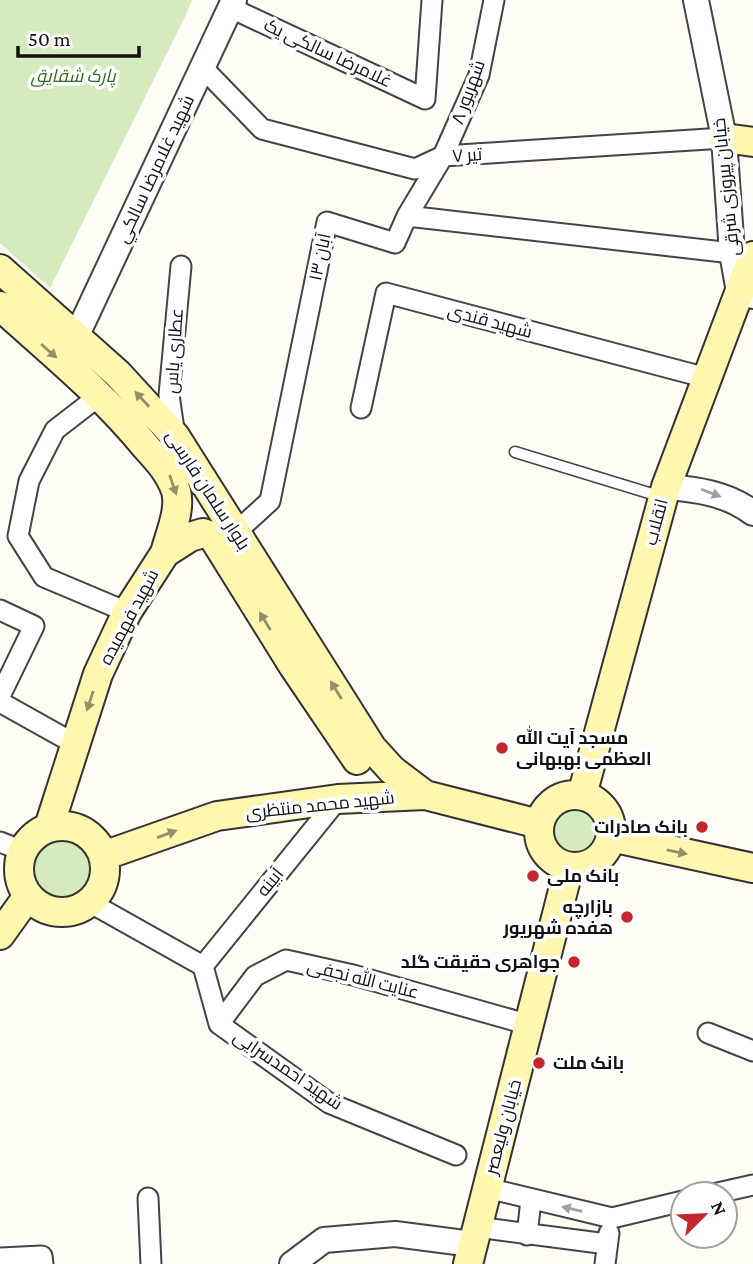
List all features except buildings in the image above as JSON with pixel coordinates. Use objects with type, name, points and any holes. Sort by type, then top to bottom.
[{"type":"main road","points":[[724,138],[753,142]]},
{"type":"main road","name":"انقلاب","points":[[582,795],[664,492],[707,378],[746,294],[743,254]]},
{"type":"main road","name":"بلوار سلمان فارسی","points":[[0,269],[118,374],[175,436],[236,532],[364,754]]},
{"type":"main road","name":"بلوار سلمان فارسی","points":[[0,306],[99,396],[169,473],[177,493],[177,509],[165,553]]},
{"type":"main road","name":"شهید فهمیده","points":[[50,827],[98,674],[127,612],[165,553],[203,533],[213,537],[294,667],[364,754]]},
{"type":"main road","points":[[338,799],[364,754],[393,770],[425,795]]},
{"type":"main road","points":[[64,782],[75,804],[90,824],[109,838],[131,847]]},
{"type":"main road","name":"شهید محمد منتظری","points":[[103,856],[217,816],[338,799],[425,795],[539,824]]},
{"type":"main road","points":[[568,795],[582,795],[595,800],[605,810],[611,837],[605,851],[596,861],[583,867],[569,866],[555,861],[545,851],[539,824],[554,801],[568,795]]},
{"type":"main road","points":[[66,826],[82,831],[95,842],[103,856],[105,873],[100,889],[89,902],[74,910],[58,912],[41,907],[29,896],[21,881],[19,864],[11,847],[50,827],[66,826]]},
{"type":"main road","points":[[611,837],[753,868]]},
{"type":"main road","name":"خیابان ولیعصر","points":[[472,1245],[569,866]]},
{"type":"main road","points":[[0,934],[29,896]]},
{"type":"street","name":"غلامرضا سالکی یک","points":[[233,4],[425,99],[432,0]]},
{"type":"street","name":"۸ شهریور","points":[[407,216],[443,156],[479,75],[494,0]]},
{"type":"street","name":"خیابان پیروزی شرقی","points":[[696,0],[724,138],[743,254]]},
{"type":"street","name":"شهید غلامرضا سالکي","points":[[76,337],[233,4]]},
{"type":"street","name":"۷ تیر","points":[[203,68],[262,129],[415,169],[443,156],[724,138]]},
{"type":"street","points":[[407,216],[743,254]]},
{"type":"street","name":"۱۳ آبان","points":[[236,532],[270,501],[327,222],[395,243],[407,216]]},
{"type":"street","name":"عطاری یاس","points":[[175,436],[169,395],[181,266]]},
{"type":"street","name":"شهید قندی","points":[[361,408],[386,293],[707,378]]},
{"type":"street","points":[[99,396],[55,430],[29,481],[18,536],[44,577],[127,612]]},
{"type":"street","points":[[664,492],[702,489],[753,513]]},
{"type":"street","points":[[0,610],[34,626],[0,696]]},
{"type":"street","points":[[0,702],[75,744]]},
{"type":"street","name":"آبینه","points":[[203,966],[338,799]]},
{"type":"street","points":[[89,902],[203,966]]},
{"type":"street","name":"عنایت الله نجفی","points":[[219,1024],[255,976],[286,960],[353,975],[530,1025]]},
{"type":"street","name":"شهید احمدسرایی","points":[[203,966],[219,1024],[330,1103],[456,1155]]},
{"type":"street","points":[[708,1033],[753,1051]]},
{"type":"street","points":[[487,1188],[612,1218],[669,1204]]},
{"type":"street","points":[[148,1198],[151,1264]]},
{"type":"street","points":[[527,1235],[531,1200]]},
{"type":"street","points":[[605,1264],[612,1218]]},
{"type":"street","points":[[292,1264],[324,1240],[395,1234],[472,1245],[527,1235],[607,1244]]},
{"type":"street","points":[[0,1258],[42,1256],[43,1264]]},
{"type":"lane","points":[[515,452],[664,492]]},
{"type":"green space","name":"پارک شقایق","points":[[0,0],[192,0],[50,288],[0,243]]},
{"type":"green space","points":[[575,801],[597,810],[606,832],[597,854],[575,863],[553,854],[544,832],[553,810]]},
{"type":"green space","points":[[62,836],[74,838],[85,845],[92,856],[92,880],[85,891],[74,898],[62,900],[50,898],[39,891],[32,880],[30,868],[32,856],[39,845],[50,838]]},
{"type":"place","name":"مسجد آیت الله العظمی بهبهانی","points":[[502,748]]},
{"type":"place","name":"بانک صادرات","points":[[702,827]]},
{"type":"place","name":"بانک ملی","points":[[533,876]]},
{"type":"place","name":"بازارچه هفده شهریور","points":[[627,917]]},
{"type":"place","name":"جواهری حقیقت گلد","points":[[574,962]]},
{"type":"place","name":"بانک ملت","points":[[539,1063]]}]
